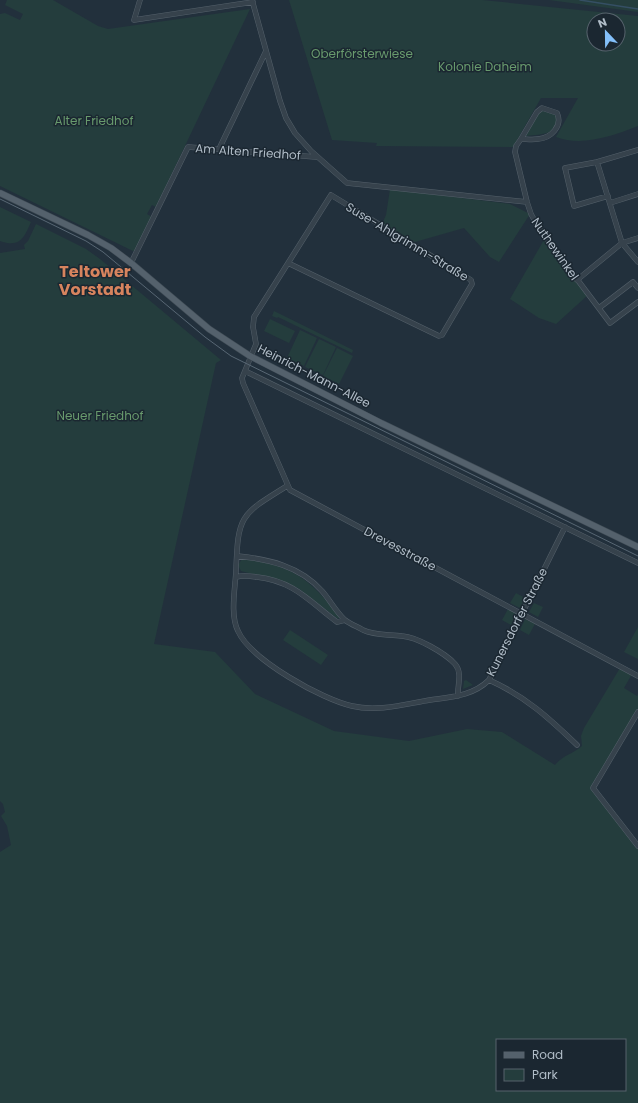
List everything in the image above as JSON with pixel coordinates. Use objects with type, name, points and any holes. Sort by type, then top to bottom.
[{"type":"main road","name":"Heinrich-Mann-Allee","points":[[0,193],[88,235],[111,248],[209,329],[250,356],[381,423],[638,547]]},
{"type":"street","points":[[140,0],[134,20],[253,1],[286,118],[295,133],[316,157],[347,183],[527,202]]},
{"type":"street","points":[[219,149],[266,50]]},
{"type":"street","name":"Nuthewinkel","points":[[521,139],[539,139],[552,132],[558,126],[560,120],[557,113],[542,108],[537,112],[516,146],[515,152],[531,214],[540,230],[610,323],[638,302]]},
{"type":"street","name":"Am Alten Friedhof","points":[[131,263],[188,147],[316,157]]},
{"type":"street","points":[[608,196],[574,206],[565,168],[597,162],[638,150]]},
{"type":"street","points":[[597,162],[622,243],[638,262]]},
{"type":"street","points":[[610,203],[638,194]]},
{"type":"street","name":"Suse-Ahlgrimm-Straße","points":[[330,195],[471,280],[472,284],[442,335],[436,336],[288,263],[330,195]]},
{"type":"street","points":[[577,280],[622,243],[638,238]]},
{"type":"street","points":[[287,486],[242,378],[256,344],[253,327],[254,318],[288,263]]},
{"type":"street","points":[[599,308],[633,282],[638,288]]},
{"type":"street","name":"Heinrich-Mann-Allee","points":[[245,371],[638,563]]},
{"type":"street","name":"Kunersdorfer Straße","points":[[287,486],[254,506],[247,513],[240,528],[236,577],[236,627],[242,637],[258,654],[282,672],[325,697],[352,706],[377,708],[458,696],[472,692],[489,680],[565,527]]},
{"type":"street","name":"Drevesstraße","points":[[287,486],[297,493],[521,615],[638,676]]},
{"type":"street","points":[[237,556],[273,562],[295,570],[320,589],[345,620],[369,632],[407,636],[419,640],[451,661],[458,668],[460,674],[458,696]]},
{"type":"street","points":[[236,577],[242,575],[259,577],[282,583],[298,590],[337,622],[345,620]]},
{"type":"street","points":[[489,680],[510,689],[531,703],[577,745]]},
{"type":"street","points":[[638,712],[593,788],[638,846]]},
{"type":"green space","name":"Alter Friedhof","points":[[7,0],[53,0],[98,26],[108,29],[250,9],[156,207],[152,205],[147,214],[152,217],[135,252],[0,186],[0,14],[5,13],[20,20],[23,14],[5,5]]},
{"type":"green space","name":"Kolonie Daheim","points":[[289,0],[482,0],[599,12],[586,12],[586,52],[626,52],[626,15],[638,16],[638,126],[607,137],[587,141],[566,140],[556,137],[578,98],[541,98],[513,147],[376,146],[377,143],[332,140]]},
{"type":"green space","points":[[549,0],[638,0],[638,12]]},
{"type":"green space","points":[[542,111],[555,114],[557,121],[556,126],[544,134],[526,136],[537,115]]},
{"type":"green space","points":[[390,189],[510,204],[530,214],[499,262],[490,257],[464,228],[415,242],[382,224],[386,215]]},
{"type":"green space","points":[[0,207],[31,222],[26,233],[17,242],[7,243],[0,241]]},
{"type":"green space","name":"Neuer Friedhof","points":[[36,224],[86,249],[221,360],[216,363],[154,644],[215,652],[255,694],[334,731],[409,741],[467,729],[502,732],[555,765],[561,759],[582,746],[581,736],[584,728],[620,668],[632,674],[624,688],[637,696],[638,694],[638,710],[591,787],[638,847],[638,1103],[0,1103],[0,852],[11,845],[7,826],[1,816],[5,812],[3,804],[0,801],[0,253],[25,249],[24,245],[28,241]]},
{"type":"green space","points":[[545,238],[588,295],[556,324],[539,318],[510,299]]},
{"type":"green space","points":[[274,311],[353,350],[352,353],[278,317],[272,316]]},
{"type":"green space","points":[[270,319],[295,331],[289,343],[264,331]]},
{"type":"green space","points":[[300,330],[317,338],[304,366],[287,358]]},
{"type":"green space","points":[[319,339],[336,347],[323,375],[305,367]]},
{"type":"green space","points":[[337,348],[353,356],[339,384],[323,376]]},
{"type":"green space","points":[[242,559],[274,565],[298,576],[318,592],[340,616],[338,619],[298,588],[284,582],[241,571],[238,565]]},
{"type":"green space","points":[[516,593],[525,598],[520,608],[510,603]]},
{"type":"green space","points":[[534,603],[543,607],[538,617],[529,612]]},
{"type":"green space","points":[[508,609],[516,614],[511,625],[502,620]]},
{"type":"green space","points":[[525,619],[535,624],[529,635],[520,630]]},
{"type":"green space","points":[[638,627],[638,659],[624,652]]},
{"type":"green space","points":[[290,630],[328,655],[321,665],[283,640]]},
{"type":"green space","points":[[466,680],[473,685],[463,689],[464,681]]},
{"type":"waterway","points":[[580,0],[638,9]]},
{"type":"tram line","points":[[0,199],[86,241],[103,252],[205,337],[231,356],[638,556]]},
{"type":"district","name":"Teltower Vorstadt","points":[[95,280]]},
{"type":"park label","name":"Oberförsterwiese","points":[[362,54]]}]
